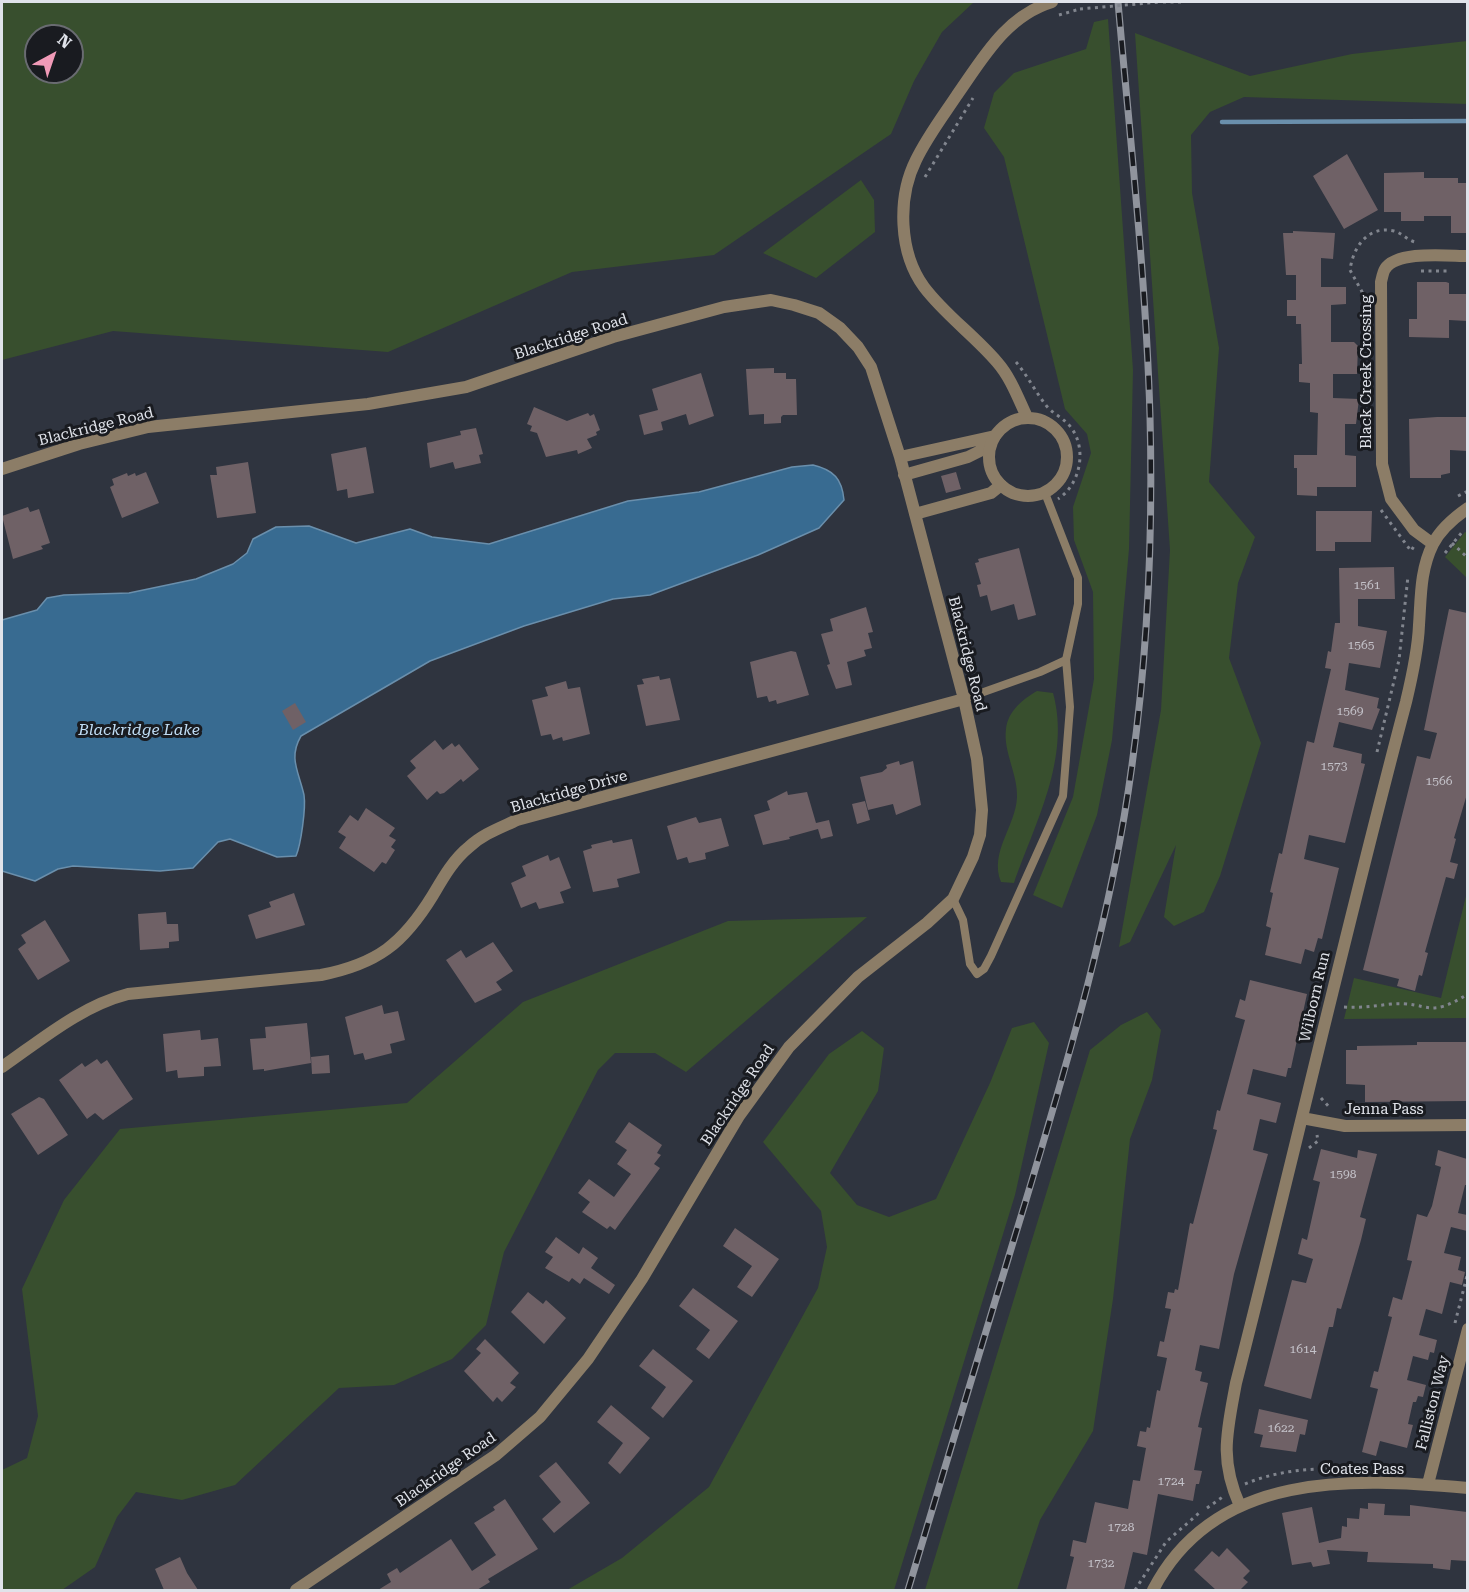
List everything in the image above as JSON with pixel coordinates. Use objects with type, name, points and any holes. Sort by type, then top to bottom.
[{"type":"street","points":[[1027,417],[1009,378],[997,362],[923,286],[911,264],[905,238],[904,216],[906,188],[915,161],[935,128],[1002,32],[1021,15],[1044,3]]},
{"type":"street","name":"Black Creek Crossing","points":[[1433,543],[1414,530],[1391,499],[1382,464],[1381,282],[1385,268],[1394,261],[1407,256],[1467,256]]},
{"type":"street","name":"Blackridge Road","points":[[2,469],[79,444],[148,427],[368,404],[466,387],[613,337],[724,306],[771,300],[819,313],[840,327],[858,347],[871,367],[883,397],[900,457],[964,699],[977,759],[982,810],[980,835],[973,857],[953,899],[927,923],[858,977],[789,1047],[739,1116],[642,1279],[588,1359],[540,1417],[496,1455],[296,1590]]},
{"type":"street","points":[[904,475],[968,457],[992,441],[1009,423],[1027,417],[1046,422],[1054,427],[1065,443],[1067,463],[1065,472],[1047,499],[1022,496],[1001,485],[990,467],[992,441]]},
{"type":"street","points":[[900,457],[992,441]]},
{"type":"street","points":[[915,514],[991,493],[1001,485]]},
{"type":"street","name":"Wilborn Run","points":[[1240,1506],[1233,1490],[1225,1458],[1236,1383],[1353,904],[1408,692],[1420,624],[1419,596],[1433,543],[1455,517],[1467,508]]},
{"type":"street","name":"Blackridge Drive","points":[[2,1066],[79,1014],[112,998],[128,994],[321,975],[349,969],[372,960],[385,953],[403,937],[451,866],[469,847],[488,833],[517,820],[964,699]]},
{"type":"street","name":"Jenna Pass","points":[[1302,1118],[1345,1126],[1467,1125]]},
{"type":"street","name":"Falliston Way","points":[[1428,1484],[1467,1329]]},
{"type":"street","name":"Coates Pass","points":[[1153,1590],[1162,1573],[1187,1544],[1206,1527],[1240,1506],[1285,1490],[1329,1483],[1428,1484],[1467,1488]]},
{"type":"lane","points":[[953,899],[963,920],[970,964],[977,974],[984,969],[991,956],[1063,796],[1070,707],[1066,659],[1078,604],[1078,578],[1047,499]]},
{"type":"lane","points":[[964,699],[1040,672],[1066,659]]},
{"type":"path","points":[[1052,17],[1080,9],[1181,2]]},
{"type":"path","points":[[923,181],[977,93]]},
{"type":"path","points":[[1410,271],[1456,270]]},
{"type":"path","points":[[1010,355],[1047,407],[1064,419],[1078,439],[1080,454],[1077,475],[1064,496],[1047,499]]},
{"type":"path","points":[[1452,543],[1467,558]]},
{"type":"path","points":[[1411,551],[1413,556]]},
{"type":"path","points":[[1375,763],[1399,660],[1409,571]]},
{"type":"path","points":[[1344,1006],[1361,1008],[1391,1004],[1435,1009],[1447,1007],[1467,994]]},
{"type":"path","points":[[1321,1098],[1331,1109],[1339,1110]]},
{"type":"path","points":[[1453,1330],[1467,1272]]},
{"type":"path","points":[[1135,1590],[1166,1542],[1203,1511],[1233,1490],[1257,1480],[1282,1474],[1317,1468],[1340,1469]]},
{"type":"green space","points":[[2,2],[974,2],[942,32],[914,81],[891,134],[714,255],[572,272],[388,352],[113,331],[2,360]]},
{"type":"green space","points":[[1108,19],[1133,370],[1129,549],[1112,740],[1097,815],[1062,908],[1033,895],[1073,797],[1094,679],[1093,592],[1074,540],[1073,507],[1091,453],[1087,434],[1065,409],[1004,157],[984,128],[994,93],[1014,73],[1086,49],[1094,22]]},
{"type":"green space","points":[[1135,33],[1250,76],[1352,54],[1467,41],[1468,104],[1244,97],[1210,112],[1191,135],[1192,193],[1219,348],[1209,482],[1255,537],[1238,583],[1229,658],[1261,743],[1220,876],[1204,912],[1174,926],[1164,917],[1176,845],[1130,942],[1119,947],[1161,710],[1170,550]]},
{"type":"green space","points":[[861,180],[874,200],[875,232],[816,278],[763,253]]},
{"type":"green space","points":[[1465,532],[1468,533],[1467,578],[1445,557]]},
{"type":"green space","points":[[1037,691],[1053,693],[1057,717],[1054,766],[1040,814],[1014,883],[1001,882],[998,860],[1016,808],[1017,797],[1007,746],[1007,723],[1017,706]]},
{"type":"green space","points":[[1467,892],[1467,1018],[1344,1019],[1354,978],[1441,998]]},
{"type":"green space","points":[[867,917],[686,1072],[655,1053],[615,1053],[598,1070],[504,1252],[486,1325],[452,1359],[394,1385],[339,1388],[235,1485],[182,1500],[136,1492],[117,1517],[95,1567],[62,1590],[2,1590],[2,1470],[27,1458],[38,1416],[22,1289],[64,1200],[120,1129],[407,1103],[523,1002],[728,921]]},
{"type":"green space","points":[[1147,1012],[1161,1030],[1152,1080],[1130,1139],[1113,1299],[1093,1431],[1040,1520],[1017,1590],[925,1590],[1090,1050],[1121,1025]]},
{"type":"green space","points":[[1034,1022],[1049,1043],[1015,1195],[894,1590],[567,1590],[622,1558],[709,1487],[818,1288],[827,1247],[821,1211],[763,1142],[829,1054],[862,1031],[884,1048],[878,1091],[830,1173],[857,1205],[889,1217],[936,1199],[990,1083],[1012,1028]]},
{"type":"water","name":"Blackridge Lake","points":[[813,465],[836,476],[844,500],[819,528],[758,555],[650,595],[613,599],[524,626],[430,661],[301,736],[295,751],[295,758],[304,795],[304,808],[296,856],[277,857],[230,839],[218,842],[193,868],[160,871],[73,866],[58,869],[35,881],[2,871],[2,620],[37,610],[47,598],[64,595],[129,593],[196,579],[233,564],[247,553],[253,539],[276,527],[309,526],[356,543],[410,529],[432,537],[489,544],[628,501],[699,492],[792,467]]},
{"type":"building","points":[[1347,154],[1378,210],[1344,229],[1313,176]]},
{"type":"building","points":[[1424,172],[1424,178],[1458,178],[1458,183],[1467,183],[1467,233],[1451,233],[1451,216],[1424,216],[1424,221],[1401,221],[1401,212],[1384,212],[1384,173]]},
{"type":"building","points":[[1293,231],[1335,233],[1333,259],[1321,258],[1321,287],[1346,287],[1346,304],[1331,305],[1331,342],[1354,342],[1358,346],[1357,374],[1333,374],[1333,398],[1359,399],[1356,424],[1345,424],[1345,455],[1356,456],[1356,487],[1317,487],[1317,496],[1297,495],[1297,468],[1294,468],[1294,455],[1317,455],[1318,413],[1310,412],[1310,383],[1299,382],[1299,364],[1302,364],[1301,324],[1296,324],[1296,316],[1287,316],[1287,300],[1296,300],[1296,275],[1286,275],[1283,233],[1293,233]]},
{"type":"building","points":[[1417,282],[1446,282],[1449,283],[1449,294],[1467,294],[1467,321],[1449,320],[1449,338],[1409,337],[1409,319],[1417,319]]},
{"type":"building","points":[[774,368],[774,373],[786,373],[786,379],[796,379],[797,415],[783,415],[781,423],[764,424],[764,414],[749,415],[746,369]]},
{"type":"building","points":[[701,373],[714,416],[689,425],[686,414],[661,422],[663,430],[644,435],[639,415],[658,410],[652,389]]},
{"type":"building","points":[[534,407],[567,421],[588,413],[590,416],[594,414],[600,430],[596,432],[597,435],[587,439],[592,448],[578,454],[577,450],[546,457],[537,433],[530,431],[532,426],[527,424]]},
{"type":"building","points":[[1467,417],[1467,451],[1450,450],[1450,473],[1441,475],[1441,478],[1410,478],[1409,419]]},
{"type":"building","points":[[476,428],[483,454],[479,455],[481,463],[455,469],[453,462],[430,468],[427,443],[461,435],[460,431]]},
{"type":"building","points":[[366,447],[374,493],[348,498],[347,489],[337,491],[331,454]]},
{"type":"building","points":[[248,462],[256,513],[217,518],[210,475],[217,475],[216,467]]},
{"type":"building","points":[[146,472],[159,503],[122,518],[110,487],[114,485],[112,479],[127,473],[128,476],[135,473],[136,476]]},
{"type":"building","points":[[956,472],[961,489],[946,493],[941,476]]},
{"type":"building","points":[[28,507],[30,512],[39,509],[50,543],[41,546],[43,549],[13,559],[2,516]]},
{"type":"building","points":[[1316,511],[1372,511],[1371,542],[1335,542],[1335,551],[1316,551]]},
{"type":"building","points":[[1019,548],[1036,615],[1018,620],[1014,604],[991,611],[987,595],[980,597],[977,585],[981,584],[975,563],[979,562],[978,559]]},
{"type":"building","points":[[1394,567],[1395,599],[1358,599],[1358,626],[1387,631],[1380,668],[1349,663],[1345,690],[1379,698],[1377,708],[1380,709],[1372,730],[1339,722],[1333,747],[1362,754],[1361,763],[1365,764],[1345,843],[1309,835],[1304,859],[1339,868],[1322,939],[1318,938],[1314,952],[1305,949],[1301,964],[1265,955],[1271,928],[1266,926],[1273,893],[1270,892],[1279,853],[1282,854],[1307,741],[1314,743],[1331,669],[1325,668],[1328,651],[1331,652],[1335,623],[1340,623],[1339,568]]},
{"type":"building","points":[[866,607],[873,632],[868,633],[872,648],[864,650],[866,656],[847,662],[852,685],[836,689],[827,665],[830,664],[821,634],[833,631],[830,619]]},
{"type":"building","points":[[1449,609],[1467,613],[1467,794],[1454,838],[1456,839],[1450,862],[1458,864],[1454,879],[1446,877],[1425,952],[1428,953],[1422,976],[1419,975],[1415,991],[1397,986],[1399,979],[1363,970],[1417,756],[1430,759],[1437,733],[1424,730]]},
{"type":"building","points":[[791,651],[796,652],[809,695],[777,704],[776,700],[769,702],[767,696],[757,698],[750,662]]},
{"type":"building","points":[[659,676],[660,680],[670,678],[680,720],[646,726],[637,685],[644,684],[642,679]]},
{"type":"building","points":[[566,681],[568,689],[580,687],[590,734],[563,741],[562,737],[553,740],[551,734],[541,736],[532,700],[548,696],[545,687]]},
{"type":"building","points":[[295,703],[306,722],[293,730],[282,711]]},
{"type":"building","points":[[435,740],[443,750],[452,743],[455,747],[459,744],[479,769],[463,782],[461,779],[444,793],[440,794],[437,791],[427,800],[407,776],[416,768],[410,761]]},
{"type":"building","points":[[899,761],[900,765],[913,761],[921,805],[896,815],[893,804],[868,810],[860,777],[882,772],[887,768],[886,765]]},
{"type":"building","points":[[787,791],[788,795],[807,792],[816,823],[829,820],[833,836],[821,839],[818,829],[763,845],[754,815],[770,810],[767,801]]},
{"type":"building","points":[[865,801],[870,820],[857,824],[852,804]]},
{"type":"building","points":[[366,808],[395,828],[389,836],[396,840],[391,847],[395,850],[386,864],[382,862],[374,872],[339,848],[346,837],[338,832],[350,815],[358,821]]},
{"type":"building","points":[[696,817],[699,823],[721,818],[729,846],[705,853],[706,859],[689,863],[687,857],[677,860],[667,826]]},
{"type":"building","points":[[632,839],[640,873],[617,879],[619,887],[593,892],[583,851],[592,848],[591,845],[612,840],[613,843]]},
{"type":"building","points":[[548,855],[550,861],[559,857],[571,888],[560,892],[564,903],[539,909],[536,902],[521,908],[511,883],[526,876],[522,866]]},
{"type":"building","points":[[294,893],[305,925],[256,939],[248,915],[271,907],[269,902]]},
{"type":"building","points":[[166,912],[167,924],[178,924],[179,941],[169,942],[169,948],[140,950],[138,914]]},
{"type":"building","points":[[45,920],[70,961],[38,980],[18,949],[26,943],[21,935]]},
{"type":"building","points":[[493,942],[513,971],[496,982],[502,990],[475,1003],[446,960],[461,950],[466,958]]},
{"type":"building","points":[[1250,980],[1307,994],[1291,1068],[1288,1068],[1286,1077],[1253,1069],[1247,1094],[1281,1103],[1276,1123],[1260,1119],[1253,1150],[1268,1154],[1234,1274],[1219,1349],[1200,1345],[1195,1370],[1202,1372],[1200,1381],[1208,1383],[1198,1427],[1202,1428],[1194,1470],[1202,1471],[1199,1484],[1196,1484],[1193,1501],[1158,1494],[1147,1555],[1133,1552],[1124,1590],[1066,1590],[1074,1557],[1070,1556],[1073,1540],[1086,1543],[1095,1502],[1128,1509],[1133,1480],[1140,1481],[1146,1448],[1137,1446],[1140,1431],[1146,1432],[1147,1427],[1150,1428],[1157,1390],[1160,1391],[1167,1358],[1157,1356],[1160,1341],[1164,1342],[1171,1309],[1165,1308],[1168,1292],[1174,1293],[1175,1289],[1178,1290],[1190,1223],[1193,1224],[1217,1130],[1213,1129],[1217,1110],[1220,1111],[1245,1020],[1235,1017],[1240,999],[1245,1001]]},
{"type":"building","points":[[382,1005],[384,1014],[398,1011],[405,1040],[390,1044],[392,1053],[365,1060],[363,1053],[354,1055],[345,1017]]},
{"type":"building","points":[[307,1023],[311,1063],[264,1071],[264,1069],[253,1070],[250,1039],[266,1038],[265,1027]]},
{"type":"building","points":[[200,1030],[201,1040],[218,1038],[221,1066],[204,1067],[204,1076],[178,1078],[177,1070],[166,1072],[163,1034]]},
{"type":"building","points":[[1417,1042],[1467,1042],[1467,1101],[1365,1102],[1365,1085],[1346,1084],[1346,1050],[1357,1050],[1357,1046],[1417,1045]]},
{"type":"building","points":[[329,1055],[330,1073],[312,1074],[311,1057]]},
{"type":"building","points":[[97,1059],[101,1064],[107,1060],[133,1099],[103,1120],[95,1113],[87,1119],[59,1080],[82,1063],[85,1067]]},
{"type":"building","points":[[39,1097],[44,1099],[68,1135],[38,1155],[11,1114]]},
{"type":"building","points":[[629,1122],[662,1145],[657,1153],[661,1155],[654,1164],[660,1168],[615,1230],[610,1226],[607,1229],[582,1212],[590,1202],[578,1193],[589,1179],[614,1197],[631,1174],[617,1164],[627,1150],[615,1142]]},
{"type":"building","points":[[1321,1149],[1357,1158],[1358,1150],[1377,1154],[1360,1217],[1366,1219],[1361,1240],[1341,1309],[1337,1308],[1333,1327],[1329,1327],[1311,1399],[1264,1386],[1292,1280],[1306,1283],[1313,1259],[1298,1254],[1302,1238],[1307,1240],[1320,1182],[1313,1180]]},
{"type":"building","points":[[1438,1150],[1467,1159],[1467,1185],[1465,1185],[1458,1213],[1467,1215],[1467,1231],[1451,1227],[1444,1253],[1461,1257],[1458,1270],[1465,1272],[1462,1285],[1450,1282],[1442,1314],[1426,1309],[1419,1335],[1437,1340],[1434,1353],[1430,1352],[1428,1360],[1413,1356],[1407,1380],[1426,1385],[1423,1397],[1418,1396],[1416,1402],[1413,1402],[1408,1424],[1413,1425],[1407,1448],[1380,1441],[1376,1456],[1362,1452],[1378,1389],[1370,1387],[1374,1371],[1378,1372],[1392,1317],[1388,1316],[1393,1297],[1402,1300],[1412,1261],[1407,1260],[1417,1214],[1427,1217],[1432,1206],[1441,1167],[1435,1165]]},
{"type":"building","points":[[735,1228],[779,1259],[752,1297],[737,1287],[752,1266],[723,1246]]},
{"type":"building","points":[[556,1237],[579,1254],[583,1247],[598,1258],[591,1268],[615,1285],[609,1294],[584,1278],[580,1284],[572,1278],[569,1282],[545,1268],[553,1257],[545,1252]]},
{"type":"building","points":[[693,1288],[738,1321],[709,1359],[696,1349],[710,1330],[679,1306]]},
{"type":"building","points":[[528,1292],[543,1304],[546,1300],[566,1318],[544,1344],[511,1312]]},
{"type":"building","points":[[485,1339],[519,1373],[510,1383],[516,1387],[502,1402],[497,1397],[493,1402],[464,1371],[481,1353],[476,1349]]},
{"type":"building","points":[[653,1349],[693,1381],[663,1418],[651,1408],[666,1387],[639,1366]]},
{"type":"building","points":[[611,1405],[650,1438],[620,1474],[608,1463],[623,1443],[597,1422]]},
{"type":"building","points":[[1259,1409],[1308,1420],[1305,1435],[1300,1434],[1296,1452],[1260,1447],[1263,1435],[1254,1433]]},
{"type":"building","points":[[556,1462],[590,1503],[554,1533],[542,1519],[561,1502],[539,1476]]},
{"type":"building","points":[[505,1499],[538,1549],[488,1579],[490,1582],[477,1590],[378,1590],[391,1582],[387,1574],[397,1568],[400,1573],[451,1539],[472,1571],[496,1555],[474,1523],[495,1510],[493,1507]]},
{"type":"building","points":[[1368,1503],[1385,1504],[1384,1515],[1410,1516],[1410,1505],[1467,1512],[1467,1561],[1451,1560],[1450,1570],[1433,1568],[1433,1564],[1367,1562],[1368,1552],[1327,1550],[1330,1564],[1313,1567],[1311,1562],[1292,1565],[1282,1513],[1312,1507],[1319,1543],[1341,1538],[1342,1526],[1347,1527],[1347,1518],[1359,1519],[1360,1508],[1368,1509]]},
{"type":"building","points":[[1227,1548],[1250,1571],[1243,1578],[1248,1582],[1240,1590],[1216,1590],[1194,1570],[1212,1551],[1219,1557]]},
{"type":"building","points":[[180,1557],[198,1590],[164,1590],[155,1569]]},
{"type":"waterway","points":[[1222,122],[1468,121]]},
{"type":"railway","points":[[908,1590],[1042,1146],[1088,985],[1113,876],[1132,765],[1146,635],[1151,503],[1150,416],[1141,260],[1118,2]]}]
